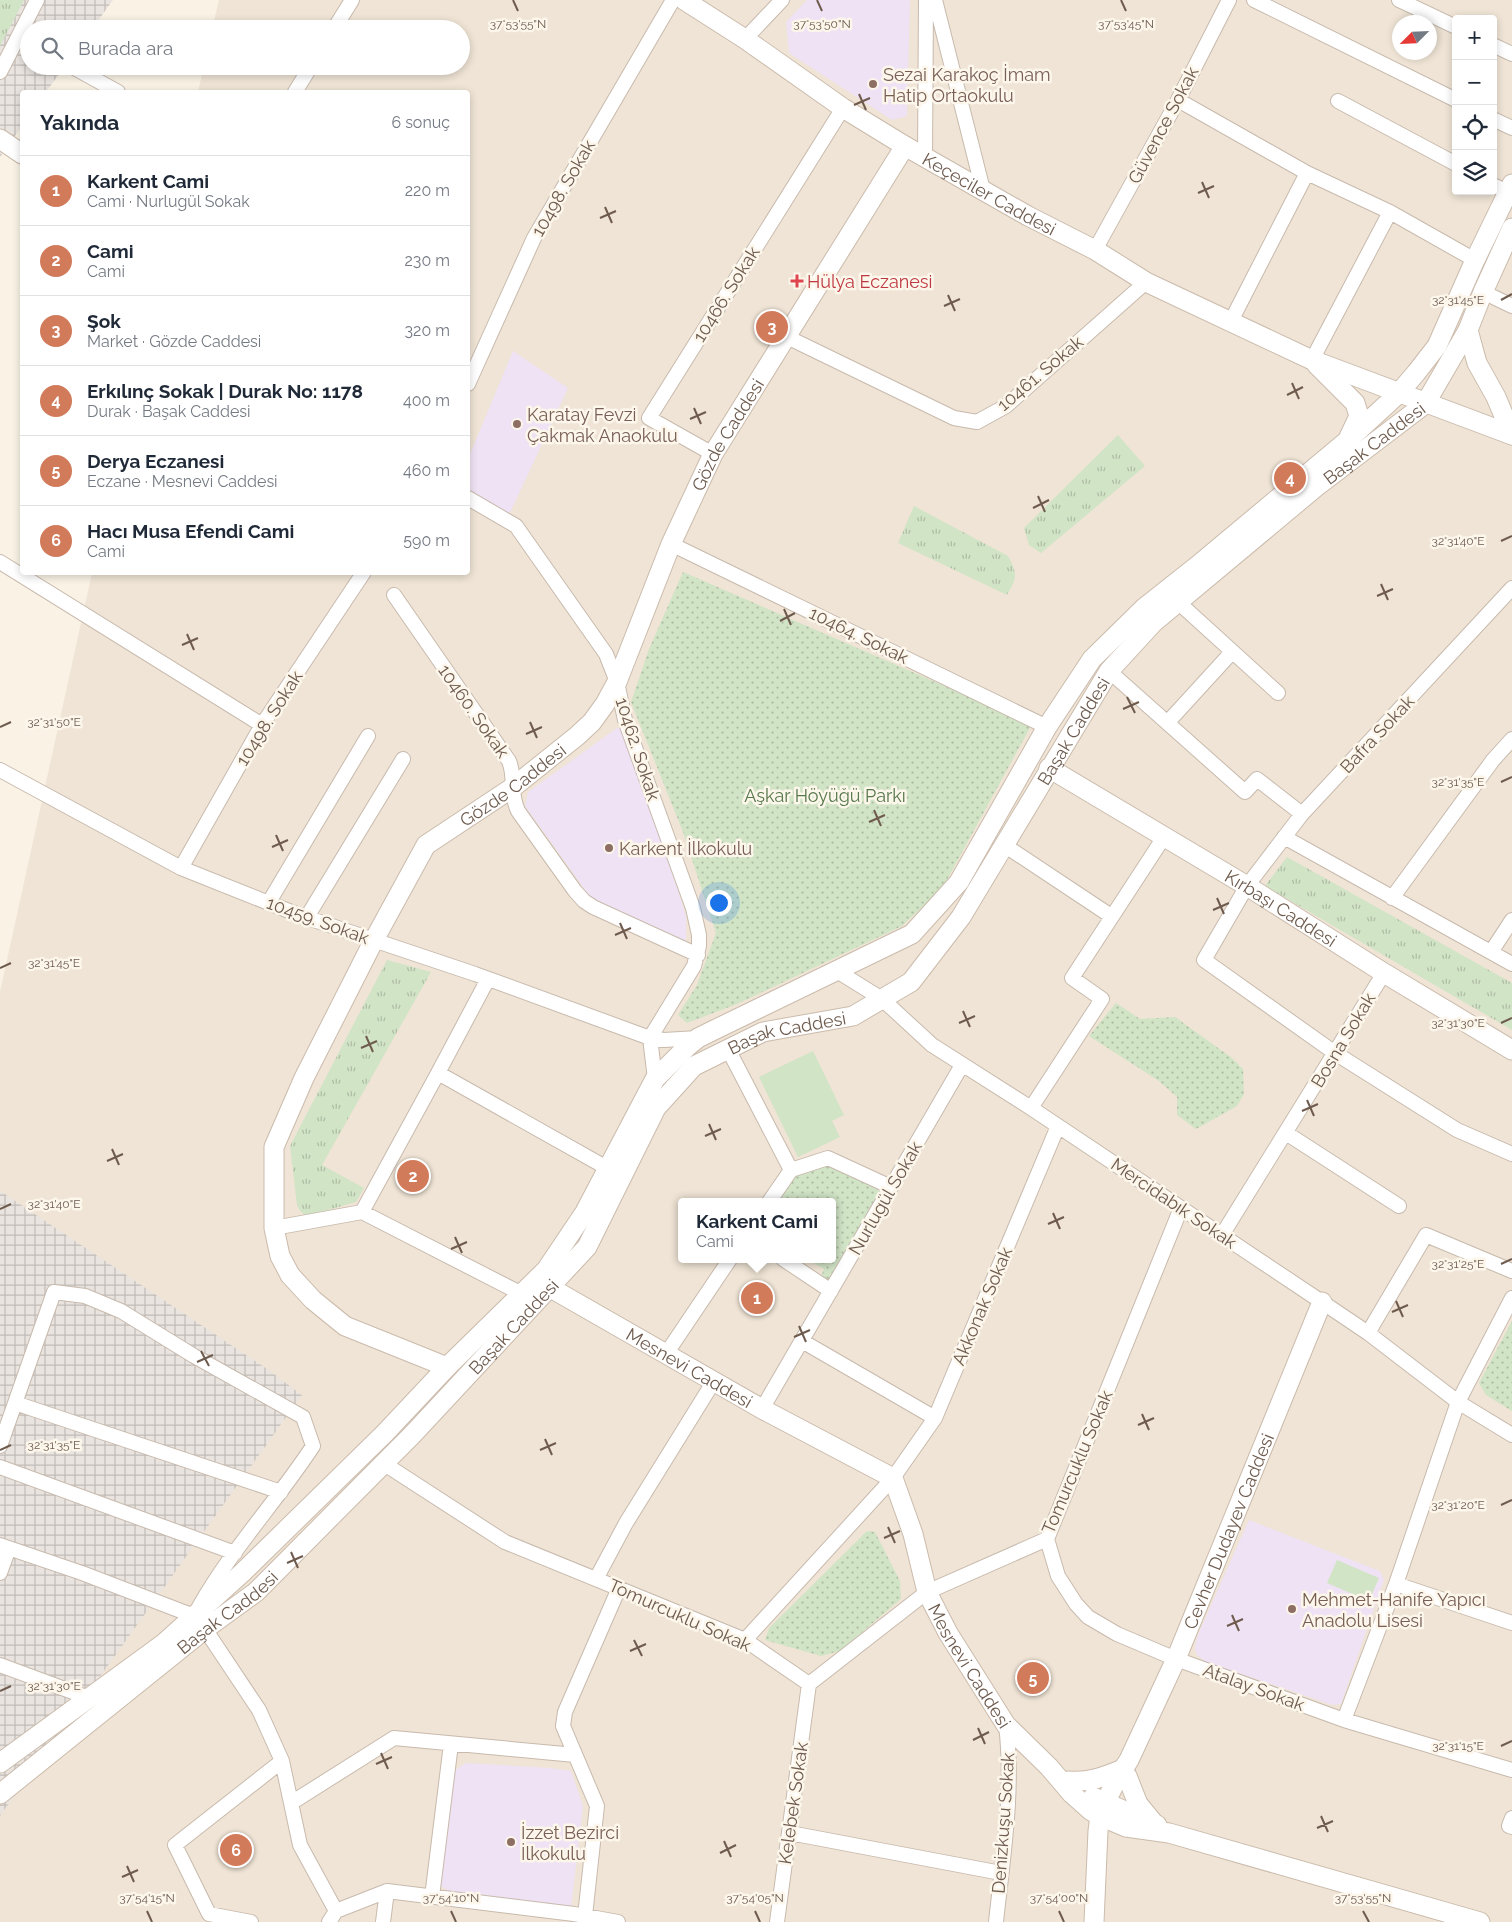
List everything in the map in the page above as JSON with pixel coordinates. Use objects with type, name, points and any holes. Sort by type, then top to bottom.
[{"type":"street","points":[[27,20],[37,0]]},
{"type":"street","points":[[340,20],[352,0]]},
{"type":"street","name":"10498. Sokak","points":[[470,380],[534,238],[673,0]]},
{"type":"street","name":"Keçeciler Caddesi","points":[[684,0],[745,39],[843,108],[905,146],[1028,216],[1095,250],[1146,282],[1312,360],[1398,394]]},
{"type":"street","points":[[745,39],[782,0]]},
{"type":"street","points":[[925,157],[926,0]]},
{"type":"street","points":[[935,0],[983,190]]},
{"type":"street","name":"Güvence Sokak","points":[[1095,250],[1178,100],[1229,0]]},
{"type":"street","points":[[1254,0],[1452,98]]},
{"type":"street","points":[[1400,0],[1452,25]]},
{"type":"street","points":[[0,72],[20,33]]},
{"type":"street","points":[[1497,47],[1512,54]]},
{"type":"street","points":[[87,75],[114,90]]},
{"type":"street","points":[[296,90],[305,75]]},
{"type":"street","points":[[1178,100],[1307,173],[1390,212],[1475,260]]},
{"type":"street","points":[[1338,101],[1452,162]]},
{"type":"street","name":"10466. Sokak","points":[[712,454],[649,418],[843,108]]},
{"type":"street","points":[[1497,121],[1512,128]]},
{"type":"street","points":[[0,139],[20,153]]},
{"type":"street","name":"Gözde Caddesi","points":[[447,1367],[345,1326],[313,1300],[290,1275],[280,1256],[274,1228],[274,1147],[304,1078],[374,940],[426,845],[512,788],[577,736],[592,722],[605,704],[618,682],[671,544],[712,454],[905,146]]},
{"type":"street","points":[[1230,323],[1307,173]]},
{"type":"street","name":"Başak Caddesi","points":[[0,1794],[199,1622],[242,1573],[385,1433],[447,1367],[546,1270],[585,1212],[655,1079],[676,1058],[698,1038],[912,934],[959,882],[1047,727],[1092,659],[1144,608],[1348,440],[1398,394],[1437,346],[1475,260],[1504,187]]},
{"type":"street","points":[[1348,440],[1359,416],[1355,403],[1312,360],[1390,212]]},
{"type":"street","name":"Başak Caddesi","points":[[0,1763],[163,1644],[199,1622],[256,1592],[383,1463],[587,1247],[656,1108],[694,1066],[763,1032],[853,1016],[911,982],[961,917],[1109,670],[1153,624],[1178,602],[1316,487],[1425,404],[1468,330],[1512,228]]},
{"type":"street","name":"10461. Sokak","points":[[787,337],[954,418],[977,422],[1006,406],[1146,282]]},
{"type":"street","points":[[1483,292],[1512,306]]},
{"type":"street","points":[[1468,330],[1477,362],[1496,397],[1512,435]]},
{"type":"street","points":[[1398,394],[1512,435]]},
{"type":"street","name":"10462. Sokak","points":[[470,499],[516,526],[606,654],[618,682],[625,720],[693,908],[699,935],[698,955],[688,977],[650,1038]]},
{"type":"street","name":"10464. Sokak","points":[[671,544],[1047,727]]},
{"type":"street","points":[[0,562],[20,574]]},
{"type":"street","points":[[21,575],[262,725]]},
{"type":"street","name":"10498. Sokak","points":[[181,868],[262,725],[362,575]]},
{"type":"street","name":"Bafra Sokak","points":[[1335,1053],[1204,960],[1247,886],[1302,814],[1512,588]]},
{"type":"street","name":"10460. Sokak","points":[[394,595],[509,761],[513,770],[512,788],[518,810],[584,900],[593,907],[698,955]]},
{"type":"street","points":[[1178,602],[1278,693]]},
{"type":"street","points":[[1168,722],[1232,652]]},
{"type":"street","points":[[1109,670],[1245,792],[1257,779],[1302,814]]},
{"type":"street","points":[[269,902],[368,736]]},
{"type":"street","points":[[1392,898],[1493,760],[1512,739]]},
{"type":"street","points":[[307,917],[403,758]]},
{"type":"street","name":"Kırbaşı Caddesi","points":[[1049,768],[1247,886],[1384,973],[1512,1050]]},
{"type":"street","name":"10459. Sokak","points":[[0,770],[181,868],[307,917],[488,979],[650,1038],[664,1040],[698,1038]]},
{"type":"street","points":[[1031,1108],[1102,998],[1072,978],[1164,837]]},
{"type":"street","points":[[1284,837],[1512,964]]},
{"type":"street","points":[[1004,845],[1111,916]]},
{"type":"street","points":[[1491,952],[1512,920]]},
{"type":"street","name":"Mercidabık Sokak","points":[[837,970],[882,998],[932,1045],[1031,1108],[1322,1302],[1368,1333],[1458,1402],[1512,1435]]},
{"type":"street","name":"Bosna Sokak","points":[[1222,1235],[1384,973]]},
{"type":"street","points":[[362,1212],[488,979]]},
{"type":"street","points":[[650,1038],[655,1079]]},
{"type":"street","points":[[728,1049],[790,1170]]},
{"type":"street","points":[[1335,1053],[1457,1130],[1512,1154]]},
{"type":"street","name":"Nurlugül Sokak","points":[[762,1408],[962,1064]]},
{"type":"street","points":[[438,1073],[607,1168]]},
{"type":"street","name":"Akkonak Sokak","points":[[745,1640],[893,1478],[935,1418],[1058,1126]]},
{"type":"street","points":[[1286,1133],[1399,1206]]},
{"type":"street","points":[[772,1198],[790,1170],[828,1158],[891,1188]]},
{"type":"street","name":"Tomurcuklu Sokak","points":[[383,1463],[506,1542],[745,1640],[809,1684],[927,1592],[1048,1539],[1181,1208]]},
{"type":"street","points":[[274,1228],[362,1212],[522,1294]]},
{"type":"street","points":[[1368,1333],[1426,1234],[1512,1271]]},
{"type":"street","points":[[666,1354],[727,1263]]},
{"type":"street","points":[[789,1263],[831,1291]]},
{"type":"street","name":"Mesnevi Caddesi","points":[[550,1287],[762,1408],[893,1478],[914,1534],[927,1592],[948,1633],[1006,1724],[1049,1767],[1080,1802],[1108,1812],[1138,1829],[1163,1829],[1449,1918],[1480,1922]]},
{"type":"street","points":[[0,1446],[54,1292],[85,1296],[121,1311],[194,1356],[303,1417],[313,1446],[212,1584],[199,1622]]},
{"type":"street","points":[[1344,1720],[1396,1584],[1458,1402],[1512,1298]]},
{"type":"street","name":"Cevher Dudayev Caddesi","points":[[1094,1922],[1098,1868],[1108,1812],[1176,1658],[1322,1302]]},
{"type":"street","points":[[802,1340],[935,1418]]},
{"type":"street","points":[[596,1579],[626,1523],[714,1381]]},
{"type":"street","points":[[15,1403],[281,1492]]},
{"type":"street","points":[[0,1467],[235,1553]]},
{"type":"street","name":"Atalay Sokak","points":[[1048,1539],[1051,1557],[1058,1576],[1076,1604],[1088,1617],[1117,1634],[1176,1658],[1344,1720],[1512,1770]]},
{"type":"street","points":[[0,1573],[4,1546],[82,1573],[199,1622],[259,1710],[282,1761],[300,1845],[332,1916],[386,1891],[585,1916],[618,1922]]},
{"type":"street","points":[[1396,1584],[1512,1623]]},
{"type":"street","points":[[585,1916],[597,1806],[563,1726],[565,1712],[619,1588]]},
{"type":"street","points":[[0,1665],[89,1698]]},
{"type":"street","name":"Kelebek Sokak","points":[[777,1922],[809,1684]]},
{"type":"street","name":"Denizkuşu Sokak","points":[[996,1922],[1009,1787],[1006,1724]]},
{"type":"street","points":[[291,1803],[394,1738],[575,1755]]},
{"type":"street","points":[[432,1897],[451,1744]]},
{"type":"street","points":[[251,1922],[209,1914],[175,1845],[282,1761]]},
{"type":"street","points":[[1049,1767],[1108,1812]]},
{"type":"street","points":[[1068,1781],[1096,1780],[1126,1769],[1138,1804],[1148,1818],[1163,1829]]},
{"type":"street","points":[[1512,1818],[1509,1826],[1512,1827]]},
{"type":"street","points":[[790,1832],[1001,1873]]},
{"type":"street","points":[[382,1922],[386,1891]]},
{"type":"shaded area","points":[[0,0],[113,0],[99,20],[20,20],[20,75],[58,75],[47,90],[20,90],[20,129],[0,157]]},
{"type":"shaded area","points":[[219,0],[1512,0],[1512,1922],[0,1922],[0,992],[92,575],[470,575],[470,90],[198,90],[202,75],[470,75],[470,20],[214,20]]},
{"type":"shaded area","name":"Sezai Karakoç İmam Hatip Ortaokulu","points":[[807,0],[910,0],[907,116],[892,120],[789,53],[786,22]]},
{"type":"shaded area","name":"Karatay Fevzi Çakmak Anaokulu","points":[[513,351],[568,388],[509,515],[470,492],[470,454]]},
{"type":"shaded area","name":"Karkent İlkokulu","points":[[617,728],[621,728],[678,890],[686,916],[686,940],[677,939],[590,897],[525,806],[528,792]]},
{"type":"shaded area","points":[[0,1191],[267,1369],[302,1395],[0,1816]]},
{"type":"shaded area","name":"Mehmet-Hanife Yapıcı Anadolu Lisesi","points":[[1249,1520],[1380,1571],[1384,1580],[1341,1704],[1332,1705],[1206,1662],[1197,1655],[1195,1649],[1197,1637]]},
{"type":"shaded area","name":"İzzet Bezirci İlkokulu","points":[[466,1763],[571,1771],[583,1806],[571,1908],[451,1892],[440,1886],[438,1882],[452,1772]]},
{"type":"green space","points":[[0,0],[24,0],[0,46]]},
{"type":"green space","points":[[1118,435],[1145,466],[1041,553],[1029,545],[1024,528]]},
{"type":"green space","points":[[914,506],[1008,556],[1015,576],[1007,595],[898,543]]},
{"type":"green space","name":"Aşkar Höyüğü Parkı","points":[[683,572],[1032,724],[942,889],[902,926],[737,1004],[687,1023],[678,1015],[697,985],[716,933],[683,832],[631,702],[649,649]]},
{"type":"green space","points":[[1287,857],[1512,983],[1512,1030],[1265,886]]},
{"type":"green space","points":[[387,960],[431,972],[322,1165],[364,1188],[356,1202],[306,1216],[297,1205],[290,1146]]},
{"type":"green space","points":[[1116,1003],[1140,1019],[1175,1017],[1232,1058],[1243,1069],[1244,1094],[1237,1106],[1196,1129],[1177,1115],[1177,1097],[1159,1081],[1089,1036]]},
{"type":"green space","points":[[813,1051],[844,1115],[832,1121],[840,1137],[798,1157],[759,1077]]},
{"type":"green space","points":[[826,1163],[883,1191],[830,1283],[820,1279],[824,1269],[814,1263],[836,1263],[836,1198],[779,1198],[793,1176]]},
{"type":"green space","points":[[1512,1321],[1512,1411],[1486,1395],[1479,1383]]},
{"type":"green space","points":[[867,1531],[875,1532],[900,1581],[901,1599],[840,1651],[821,1656],[765,1640],[769,1628]]},
{"type":"green space","points":[[1337,1560],[1379,1578],[1369,1601],[1327,1583]]},
{"type":"place","name":"Sezai Karakoç İmam Hatip Ortaokulu","points":[[873,84]]},
{"type":"place","name":"Hülya Eczanesi","points":[[797,281]]},
{"type":"place","name":"Şok","points":[[772,327]]},
{"type":"place","name":"Karatay Fevzi Çakmak Anaokulu","points":[[517,424]]},
{"type":"place","name":"Erkılınç Sokak | Durak No: 1178","points":[[1290,478]]},
{"type":"place","name":"Karkent İlkokulu","points":[[609,848]]},
{"type":"place","name":"Cami","points":[[413,1176]]},
{"type":"place","name":"Karkent Cami","points":[[757,1298]]},
{"type":"place","name":"Mehmet-Hanife Yapıcı Anadolu Lisesi","points":[[1292,1609]]},
{"type":"place","name":"Derya Eczanesi","points":[[1033,1678]]},
{"type":"place","name":"İzzet Bezirci İlkokulu","points":[[511,1842]]},
{"type":"place","name":"Hacı Musa Efendi Cami","points":[[236,1850]]}]
